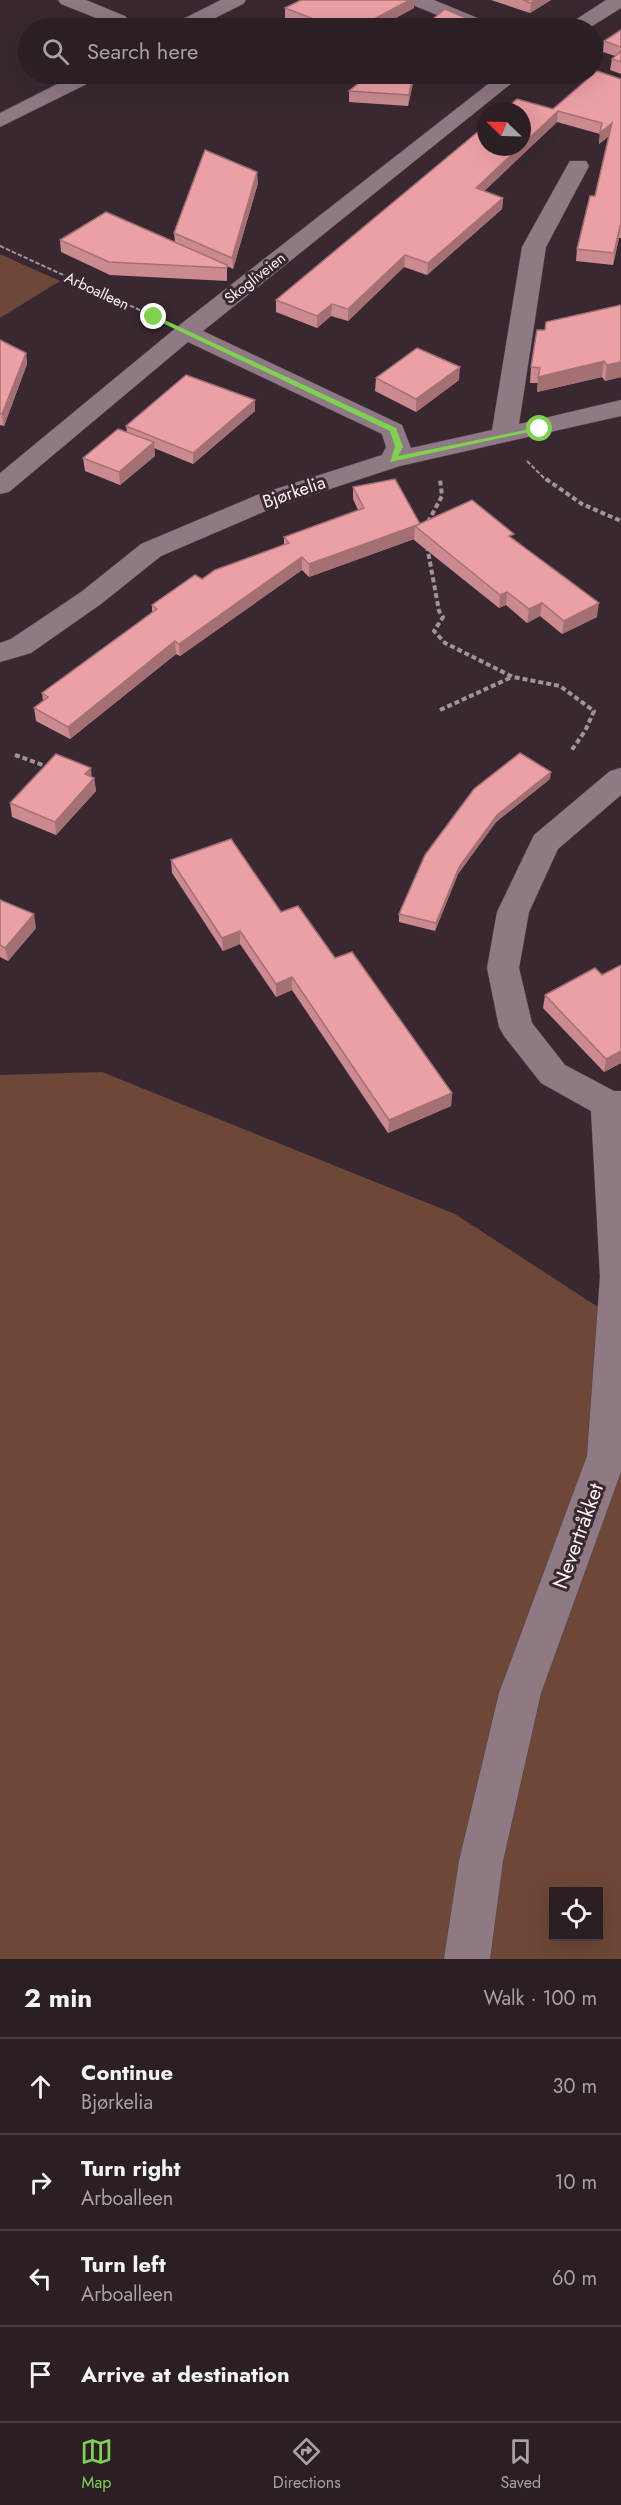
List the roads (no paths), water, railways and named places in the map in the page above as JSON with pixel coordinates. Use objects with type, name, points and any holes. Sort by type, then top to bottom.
[{"type":"street","points":[[68,0],[113,18]]},
{"type":"street","points":[[200,18],[236,0]]},
{"type":"street","points":[[417,0],[461,18]]},
{"type":"street","points":[[592,18],[620,0]]},
{"type":"street","points":[[0,121],[72,84]]},
{"type":"street","name":"Skogliveien","points":[[0,486],[186,332],[500,84]]},
{"type":"street","points":[[504,436],[534,248],[554,206],[578,166]]},
{"type":"street","points":[[186,332],[393,430],[399,447],[393,460]]},
{"type":"street","name":"Bjørkelia","points":[[0,654],[21,646],[91,598],[151,550],[266,501],[393,460],[621,408]]},
{"type":"street","points":[[614,1105],[553,1074],[516,1027],[503,968],[513,912],[545,843],[621,778]]},
{"type":"street","name":"Nevertråkket","points":[[467,1959],[481,1861],[520,1693],[607,1456],[618,1277],[614,1105]]}]
